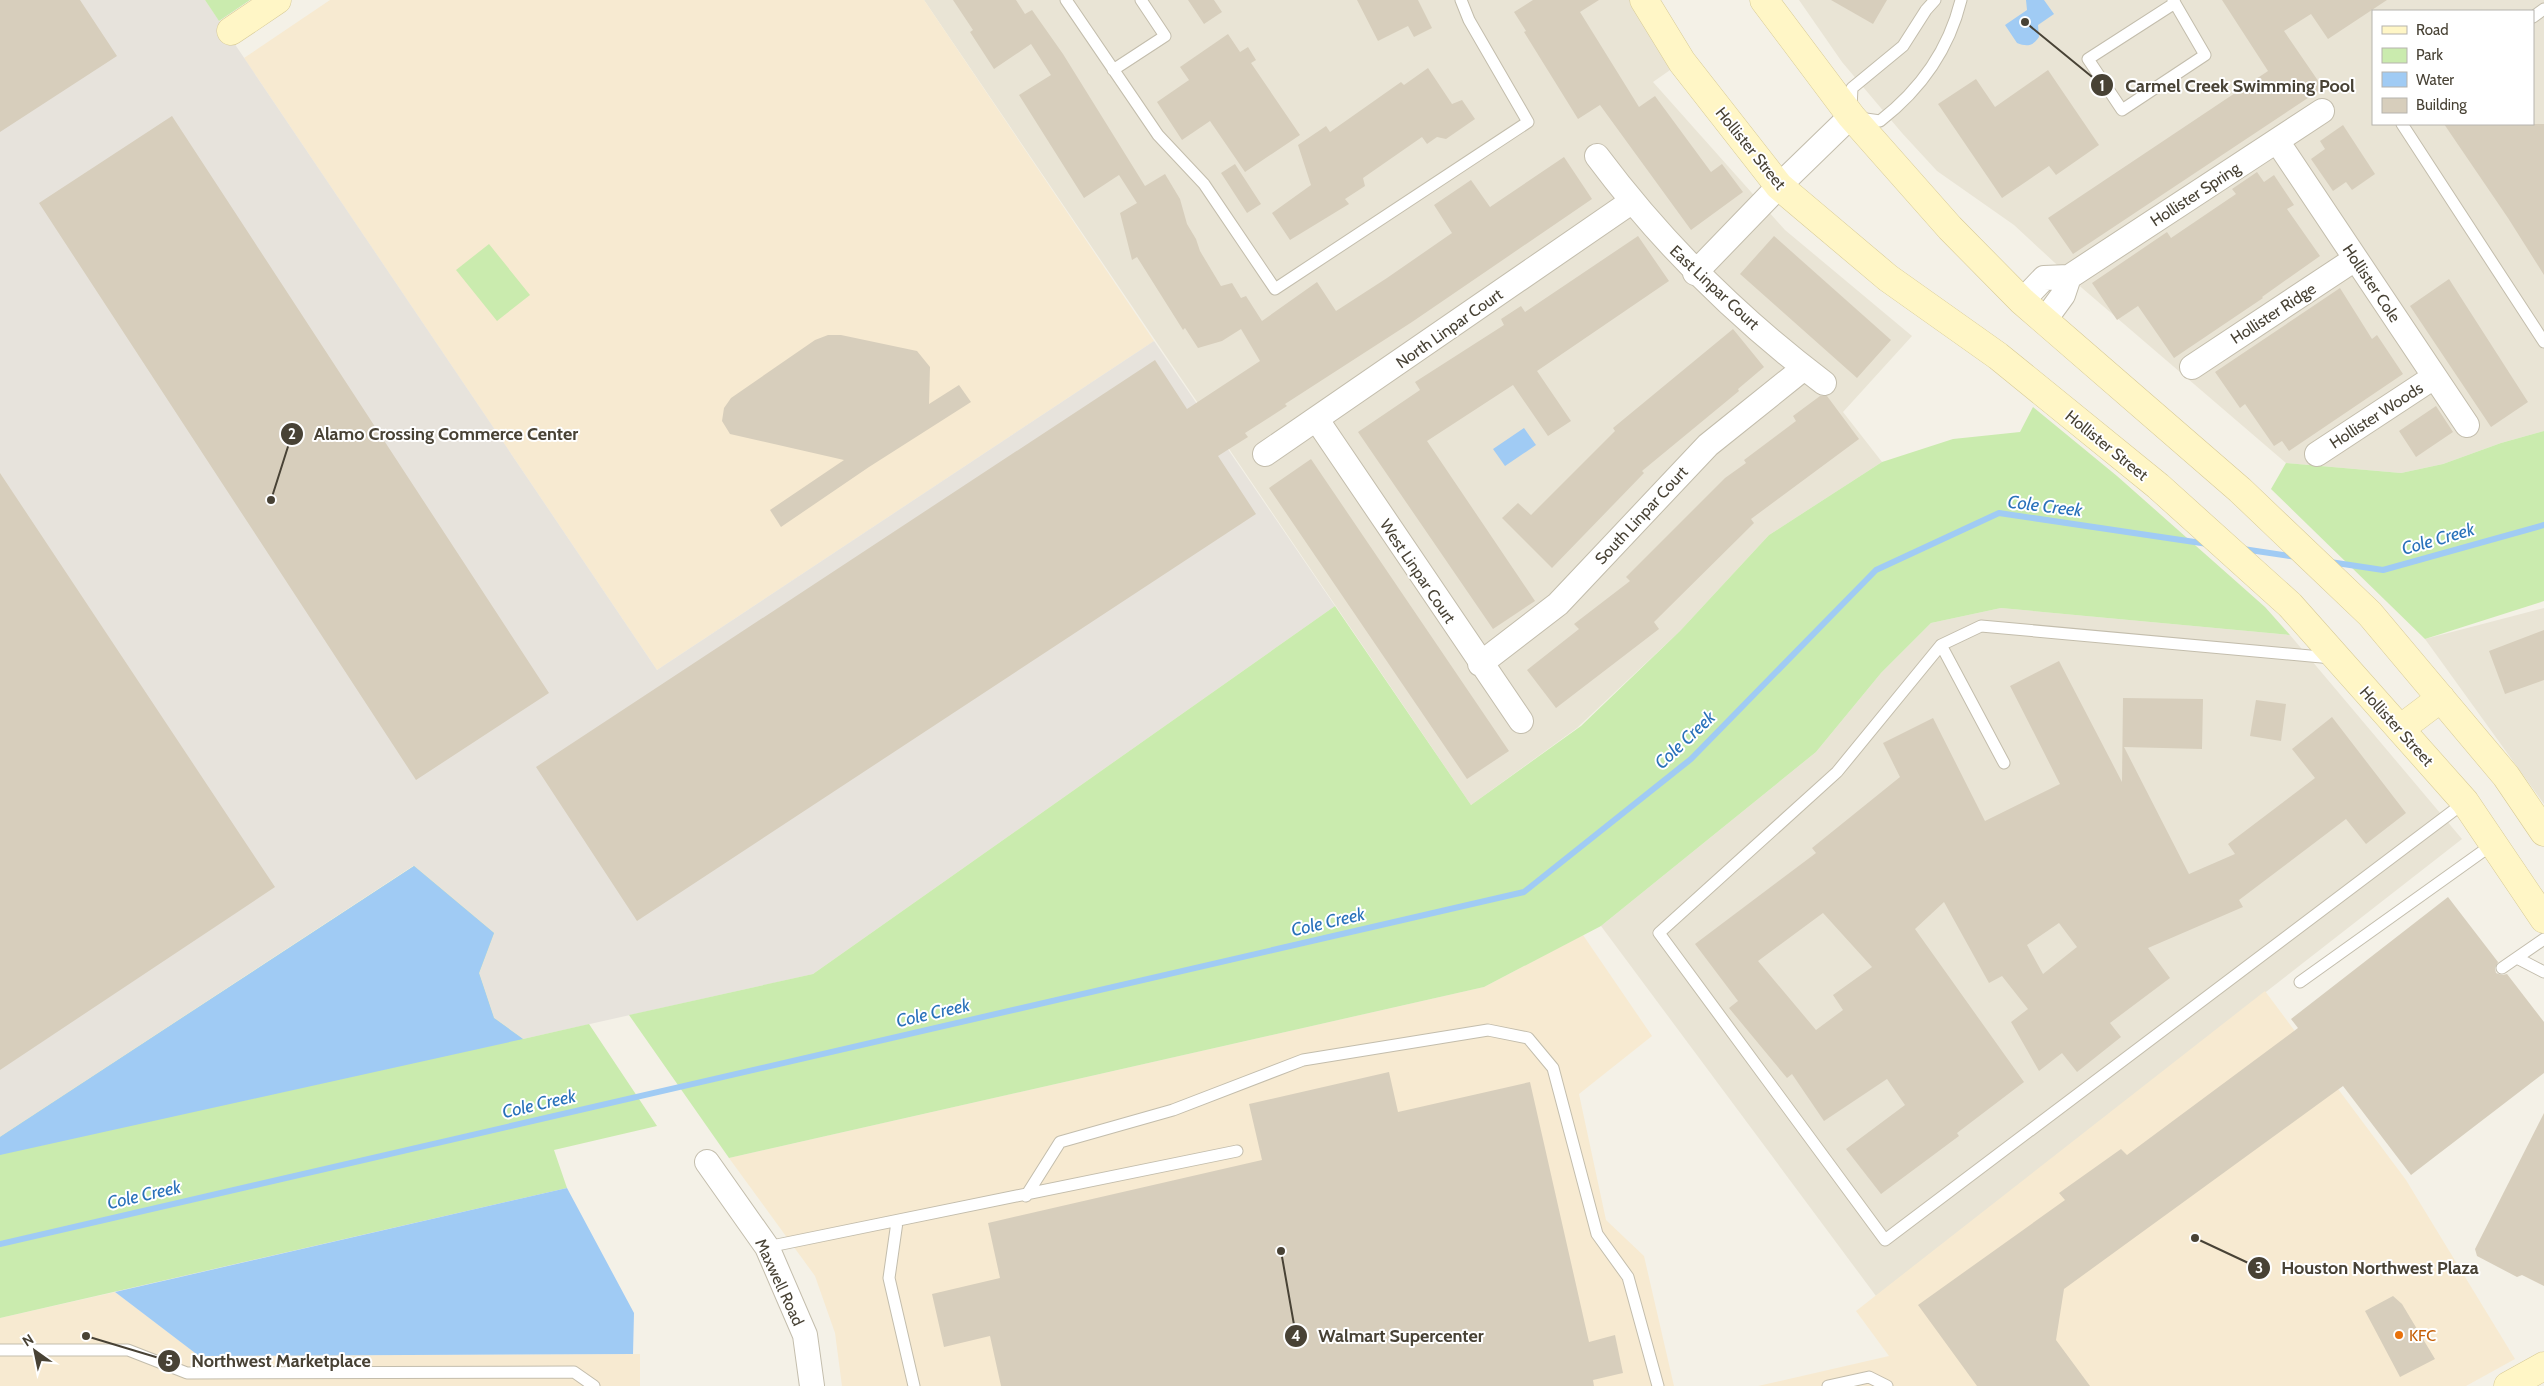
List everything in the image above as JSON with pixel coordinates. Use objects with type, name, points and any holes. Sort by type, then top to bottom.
[{"type":"main road","points":[[231,31],[277,0]]},
{"type":"main road","name":"Hollister Street","points":[[1644,0],[1682,62],[1779,186],[1888,278],[1998,356],[2158,486],[2290,605],[2465,802],[2544,919]]},
{"type":"main road","points":[[1764,0],[1851,116],[1950,228],[2022,301],[2240,490],[2370,614],[2506,776],[2544,832]]},
{"type":"main road","points":[[2400,729],[2441,698]]},
{"type":"main road","points":[[2508,1386],[2544,1366]]},
{"type":"street","name":"Hollister Spring","points":[[2069,277],[2322,111]]},
{"type":"street","points":[[1695,273],[1779,186],[1851,116]]},
{"type":"street","name":"Hollister Cole","points":[[2277,141],[2467,425]]},
{"type":"street","name":"East Linpar Court","points":[[1597,156],[1631,202],[1695,273],[1804,368],[1824,383]]},
{"type":"street","name":"North Linpar Court","points":[[1265,454],[1631,202]]},
{"type":"street","name":"Hollister Ridge","points":[[2192,367],[2355,258]]},
{"type":"street","points":[[2022,301],[2044,278],[2069,277],[2063,295],[2044,321]]},
{"type":"street","name":"South Linpar Court","points":[[1480,664],[1558,604],[1708,445],[1804,368]]},
{"type":"street","name":"Hollister Woods","points":[[2318,454],[2434,377]]},
{"type":"street","name":"West Linpar Court","points":[[1317,420],[1480,664],[1521,721]]},
{"type":"street","name":"Maxwell Road","points":[[707,1162],[767,1247],[805,1336],[812,1386]]},
{"type":"lane","points":[[1066,0],[1158,135],[1204,184],[1275,289],[1528,122],[1469,20],[1461,0]]},
{"type":"lane","points":[[1113,70],[1165,36],[1141,0]]},
{"type":"lane","points":[[1935,0],[1926,10],[1903,46],[1852,88],[1851,116],[1880,121],[1899,106],[1930,70],[1954,26],[1961,0]]},
{"type":"lane","points":[[2174,2],[2206,55],[2122,110],[2088,59],[2174,2]]},
{"type":"lane","points":[[2403,125],[2544,342]]},
{"type":"lane","points":[[2336,658],[1981,626],[1941,645],[1837,772],[1659,933],[1885,1240],[2465,802]]},
{"type":"lane","points":[[1941,645],[2004,763]]},
{"type":"lane","points":[[2300,982],[2493,844]]},
{"type":"lane","points":[[2502,968],[2544,939]]},
{"type":"lane","points":[[2516,958],[2544,972]]},
{"type":"lane","points":[[1026,1196],[1060,1142],[1173,1110],[1303,1060],[1488,1030],[1528,1038],[1553,1068],[1597,1234],[1628,1277],[1658,1386]]},
{"type":"lane","points":[[767,1247],[1026,1196],[1237,1151]]},
{"type":"lane","points":[[897,1222],[889,1278],[914,1386]]},
{"type":"lane","points":[[0,1350],[128,1350],[187,1373],[574,1372],[594,1386]]},
{"type":"lane","points":[[1828,1386],[1869,1377],[1887,1386]]},
{"type":"shaded area","points":[[0,0],[205,0],[657,670],[1154,341],[1335,606],[813,974],[523,1039],[494,1018],[479,973],[413,866],[0,1137]]},
{"type":"shaded area","points":[[330,0],[924,0],[1154,341],[657,670],[244,58]]},
{"type":"shaded area","points":[[924,0],[1630,0],[1673,68],[1653,82],[1785,230],[1912,336],[1843,412],[1882,462],[1769,535],[1680,631],[1577,728],[1471,805]]},
{"type":"shaded area","points":[[1799,0],[2544,0],[2544,431],[2501,443],[2443,464],[2401,473],[2286,463],[2082,288],[2014,225],[1937,171],[1842,62]]},
{"type":"shaded area","points":[[2001,608],[2290,635],[2462,839],[1876,1296],[1601,926],[1816,752],[1881,673],[1931,623]]},
{"type":"shaded area","points":[[2544,608],[2544,804],[2425,639]]},
{"type":"shaded area","points":[[1583,935],[1652,1036],[1579,1094],[1606,1220],[1644,1256],[1674,1386],[842,1386],[835,1333],[815,1276],[729,1158],[1484,987]]},
{"type":"shaded area","points":[[2265,991],[2406,1180],[2515,1359],[2466,1386],[1758,1386],[1889,1356],[1856,1311]]},
{"type":"shaded area","points":[[115,1292],[199,1356],[640,1354],[640,1386],[0,1386],[0,1318]]},
{"type":"green space","points":[[205,0],[250,0],[219,21]]},
{"type":"green space","points":[[489,244],[530,295],[497,321],[456,270]]},
{"type":"green space","points":[[2033,407],[2117,476],[2265,607],[2290,635],[2001,608],[1931,623],[1881,673],[1816,752],[1601,926],[1484,987],[729,1158],[629,1015],[813,974],[1335,606],[1471,805],[1581,726],[1680,631],[1769,535],[1882,462],[1953,439],[2020,432]]},
{"type":"green space","points":[[2544,431],[2544,601],[2425,639],[2271,489],[2286,463],[2401,473],[2443,464],[2501,443]]},
{"type":"green space","points":[[414,866],[494,933],[479,973],[494,1018],[523,1039],[589,1024],[657,1126],[554,1150],[567,1188],[0,1318],[0,1137]]},
{"type":"water","points":[[2026,0],[2044,0],[2054,14],[2038,25],[2039,37],[2032,44],[2024,45],[2017,43],[2005,25],[2027,10]]},
{"type":"water","points":[[1524,428],[1536,445],[1505,466],[1493,449]]},
{"type":"water","points":[[414,866],[494,933],[479,973],[494,1018],[523,1039],[0,1155],[0,1137]]},
{"type":"water","points":[[567,1188],[634,1313],[633,1354],[199,1356],[115,1292]]},
{"type":"building","points":[[0,0],[80,0],[117,56],[0,132]]},
{"type":"building","points":[[953,0],[1016,0],[1025,14],[1032,10],[1063,54],[1145,186],[1165,174],[1180,199],[1187,224],[1196,239],[1200,251],[1221,286],[1232,283],[1241,298],[1246,296],[1262,321],[1317,282],[1336,311],[1387,278],[1452,233],[1434,205],[1471,180],[1490,207],[1564,157],[1592,199],[1412,322],[1285,404],[1287,406],[1245,433],[1248,437],[1218,456],[1256,514],[637,921],[536,767],[1155,360],[1187,409],[1260,361],[1241,329],[1222,341],[1198,348],[1185,328],[1183,330],[1137,257],[1132,260],[1120,213],[1137,203],[1119,175],[1084,198],[1019,95],[1051,75],[1031,44],[994,69],[970,32],[973,30]]},
{"type":"building","points":[[1188,0],[1214,0],[1222,12],[1204,24]]},
{"type":"building","points":[[1357,0],[1418,0],[1432,28],[1414,37],[1408,26],[1378,41]]},
{"type":"building","points":[[1533,0],[1599,0],[1580,12],[1639,107],[1655,96],[1711,172],[1722,164],[1743,192],[1691,230],[1600,105],[1578,119],[1524,32],[1526,31],[1514,12]]},
{"type":"building","points":[[1831,0],[1887,0],[1873,24]]},
{"type":"building","points":[[2222,0],[2387,0],[2328,39],[2311,14],[2284,31],[2323,88],[2073,254],[2048,218],[2268,71]]},
{"type":"building","points":[[1228,34],[1240,52],[1248,47],[1256,60],[1251,63],[1300,135],[1245,172],[1210,121],[1182,140],[1157,102],[1189,80],[1180,67]]},
{"type":"building","points":[[1428,68],[1452,104],[1462,100],[1475,119],[1446,139],[1437,137],[1427,144],[1422,137],[1363,178],[1365,186],[1345,199],[1349,204],[1290,240],[1272,213],[1311,185],[1298,145],[1326,126],[1330,132],[1401,82],[1404,85]]},
{"type":"building","points":[[2048,70],[2099,145],[2056,175],[2049,166],[2002,198],[1938,104],[1976,79],[1995,107]]},
{"type":"building","points":[[172,116],[549,693],[416,780],[39,203]]},
{"type":"building","points":[[2544,124],[2544,275],[2445,125]]},
{"type":"building","points":[[2343,125],[2375,174],[2352,190],[2346,182],[2333,191],[2311,159],[2325,149],[2320,141]]},
{"type":"building","points":[[1235,164],[1261,204],[1247,213],[1221,173]]},
{"type":"building","points":[[2257,172],[2264,182],[2274,175],[2294,205],[2287,209],[2320,256],[2263,298],[2174,358],[2138,306],[2117,320],[2092,283],[2167,232],[2171,238],[2236,194],[2232,189]]},
{"type":"building","points":[[1638,236],[1669,281],[1537,371],[1571,421],[1548,436],[1513,385],[1427,441],[1535,601],[1493,629],[1358,432],[1420,390],[1415,382],[1504,325],[1501,319],[1521,306],[1525,312]]},
{"type":"building","points":[[1774,236],[1891,340],[1857,378],[1740,274]]},
{"type":"building","points":[[2449,279],[2528,402],[2491,427],[2410,306]]},
{"type":"building","points":[[2340,288],[2372,339],[2377,335],[2403,374],[2289,451],[2282,441],[2274,446],[2245,404],[2240,408],[2215,372]]},
{"type":"building","points":[[1733,329],[1764,367],[1738,389],[1739,391],[1642,471],[1644,473],[1552,568],[1502,518],[1518,503],[1531,515],[1615,431],[1613,428]]},
{"type":"building","points":[[828,335],[841,335],[917,351],[930,367],[929,404],[959,385],[971,402],[869,467],[781,527],[770,510],[844,460],[730,434],[722,421],[724,408],[731,398],[815,340]]},
{"type":"building","points":[[1820,396],[1827,396],[1859,439],[1751,519],[1754,523],[1654,622],[1659,629],[1556,708],[1527,670],[1579,629],[1574,624],[1630,581],[1626,577],[1725,478],[1746,463],[1744,460],[1796,421],[1793,416]]},
{"type":"building","points":[[2436,406],[2453,432],[2416,457],[2399,431]]},
{"type":"building","points":[[1311,459],[1509,751],[1467,779],[1269,488]]},
{"type":"building","points":[[0,473],[275,887],[0,1070]]},
{"type":"building","points":[[2544,630],[2544,680],[2505,694],[2489,651]]},
{"type":"building","points":[[2059,661],[2122,782],[2123,698],[2203,699],[2202,749],[2124,747],[2189,874],[2235,854],[2228,844],[2315,778],[2292,749],[2332,717],[2406,813],[2366,844],[2346,819],[2239,900],[2243,907],[2148,948],[2170,978],[2110,1023],[2121,1037],[2077,1072],[2062,1053],[2039,1071],[2011,1022],[2028,1009],[2002,976],[1989,983],[1944,902],[1915,929],[2024,1082],[1957,1133],[1959,1136],[1881,1194],[1846,1149],[1905,1105],[1887,1079],[1824,1121],[1792,1074],[1787,1078],[1729,1008],[1738,1001],[1695,944],[1816,853],[1812,848],[1900,777],[1883,743],[1933,718],[1985,821],[2060,784],[2010,686]],"holes":[[[1823,913],[1872,967],[1833,995],[1843,1010],[1816,1030],[1758,961]],[[2059,923],[2077,947],[2043,974],[2027,945]]]},
{"type":"building","points":[[2256,700],[2286,704],[2281,741],[2250,736]]},
{"type":"building","points":[[2448,897],[2498,962],[2495,968],[2496,973],[2507,974],[2544,1022],[2544,1073],[2411,1175],[2343,1086],[2064,1289],[2056,1340],[2090,1386],[1977,1386],[1918,1305],[2065,1200],[2059,1193],[2121,1149],[2127,1155],[2298,1028],[2291,1019]]},
{"type":"building","points":[[1389,1072],[1398,1112],[1530,1082],[1589,1342],[1615,1335],[1623,1373],[1593,1380],[1594,1386],[1001,1386],[990,1336],[944,1347],[932,1294],[1000,1278],[988,1223],[1262,1160],[1249,1104]]},
{"type":"building","points":[[2544,1113],[2544,1286],[2522,1275],[2517,1277],[2477,1256],[2475,1249]]},
{"type":"building","name":"KFC","points":[[2393,1296],[2402,1304],[2435,1359],[2400,1377],[2365,1311]]},
{"type":"waterway","name":"Cole Creek","points":[[0,1244],[1524,892],[1691,759],[1876,570],[1999,513],[2208,544]]},
{"type":"waterway","name":"Cole Creek","points":[[2330,562],[2383,570],[2544,525]]},
{"type":"waterway","name":"Cole Creek","points":[[2243,549],[2297,557]]},
{"type":"place","name":"Carmel Creek Swimming Pool","points":[[2025,22]]},
{"type":"place","name":"Alamo Crossing Commerce Center","points":[[271,500]]},
{"type":"place","name":"Houston Northwest Plaza","points":[[2195,1238]]},
{"type":"place","name":"Walmart Supercenter","points":[[1281,1251]]},
{"type":"place","name":"KFC","points":[[2399,1335]]},
{"type":"place","name":"Northwest Marketplace","points":[[86,1336]]}]
